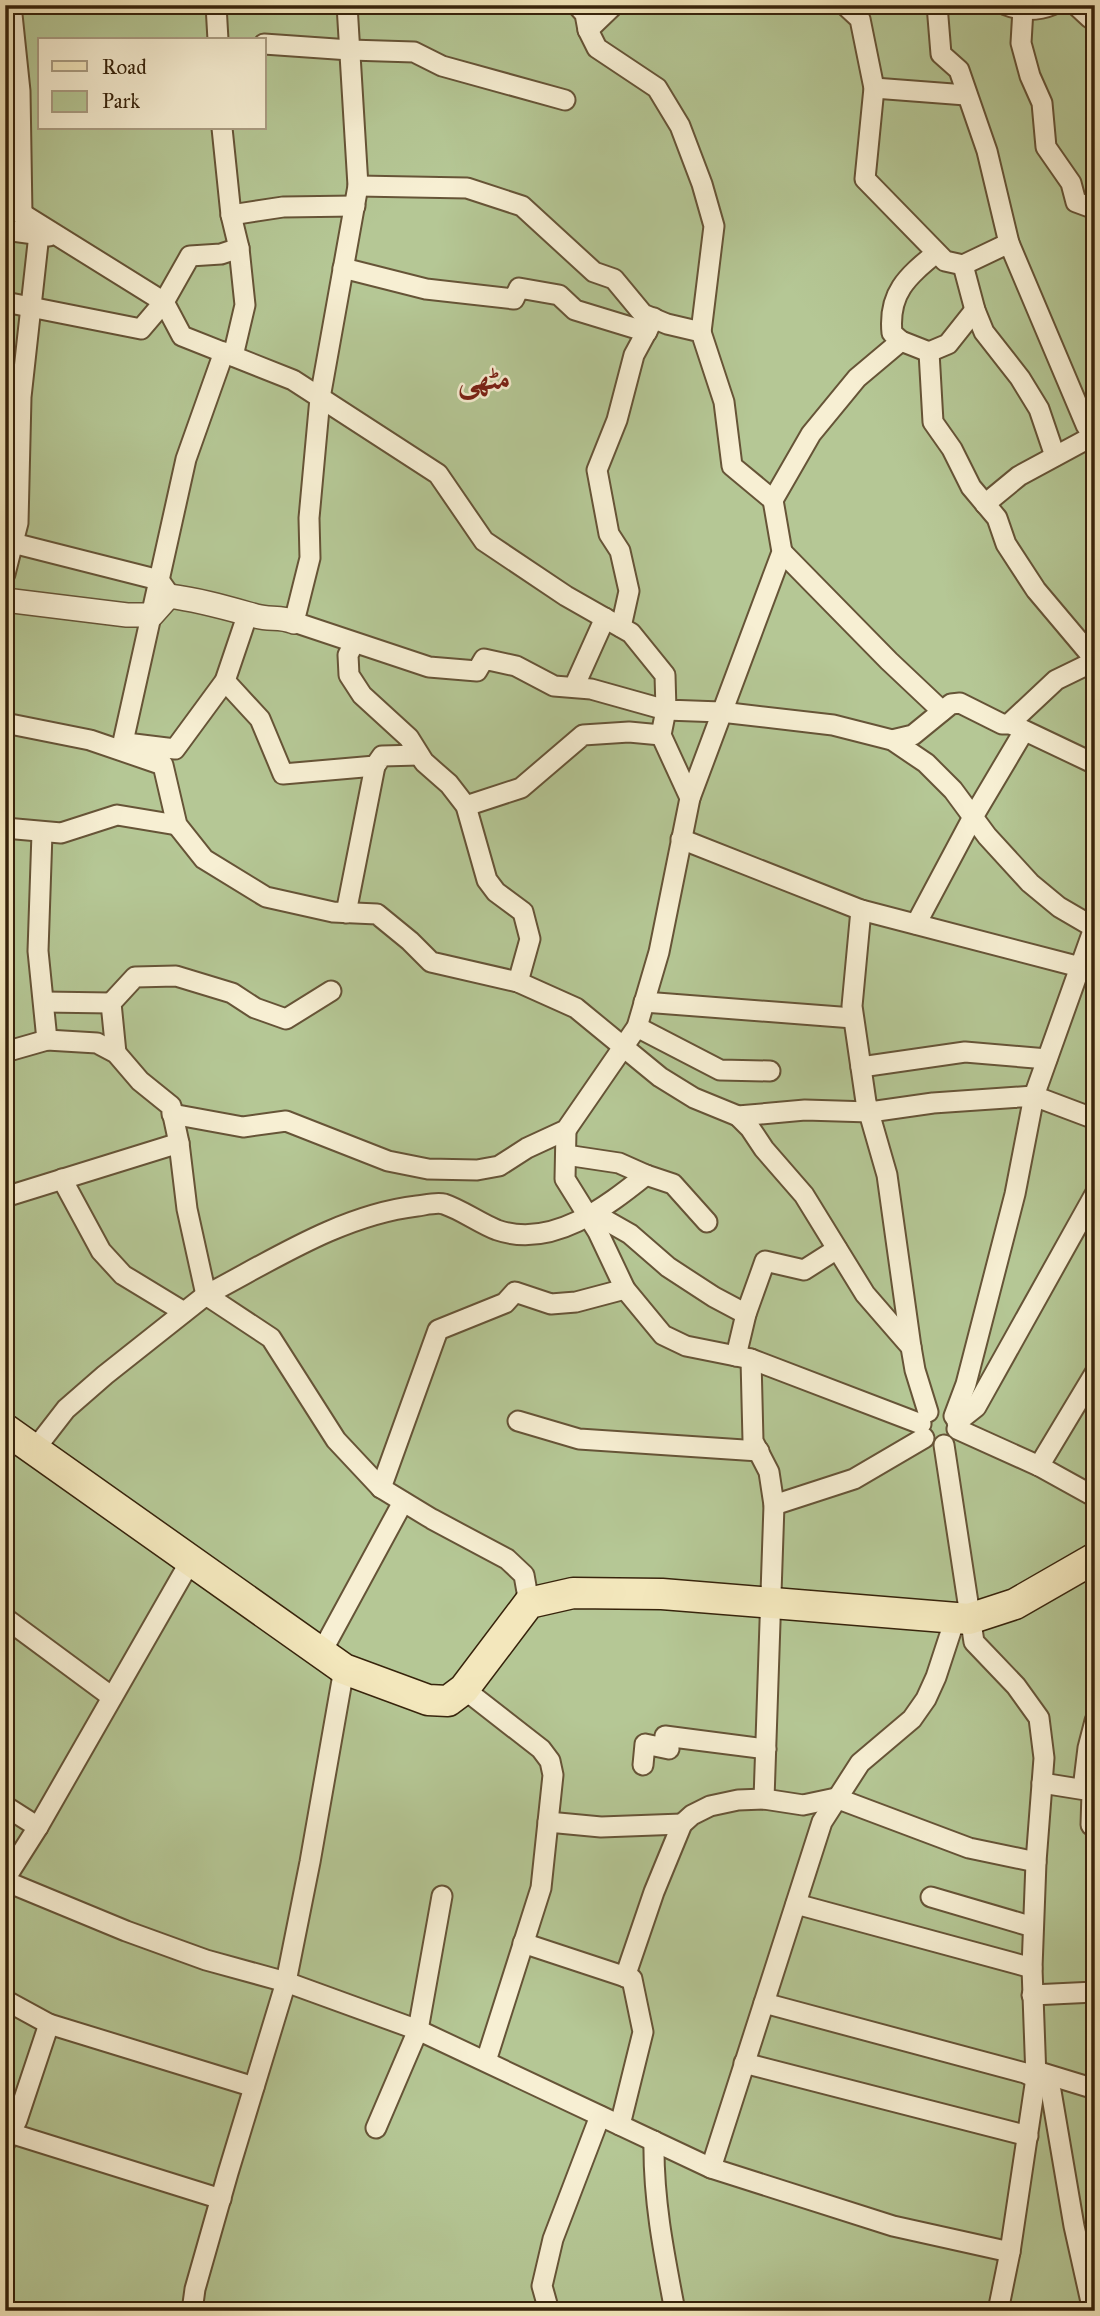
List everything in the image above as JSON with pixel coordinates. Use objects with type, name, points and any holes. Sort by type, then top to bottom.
[{"type":"main road","points":[[5,1429],[332,1661],[428,1700],[448,1701],[464,1689],[529,1603],[573,1593],[662,1594],[962,1617],[1015,1604],[1095,1558]]},
{"type":"street","points":[[11,5],[13,91],[22,215]]},
{"type":"street","points":[[216,5],[218,38]]},
{"type":"street","points":[[294,622],[310,558],[309,518],[320,398],[358,186],[347,5]]},
{"type":"street","points":[[577,5],[585,14],[588,30],[597,48],[657,88],[680,126],[698,172],[714,226],[701,332],[724,402],[732,467],[773,500]]},
{"type":"street","points":[[588,30],[614,5]]},
{"type":"street","points":[[845,5],[860,19],[874,88],[865,179],[945,261],[963,265],[1009,243]]},
{"type":"street","points":[[937,5],[942,54],[959,70],[987,151],[1009,243],[1094,437],[1019,476],[985,504]]},
{"type":"street","points":[[1052,5],[1015,7],[1021,43],[1030,76],[1042,103],[1046,147],[1071,183],[1076,202],[1095,209]]},
{"type":"street","points":[[1076,5],[1090,18],[1095,19]]},
{"type":"street","points":[[266,44],[414,52],[442,66],[565,100]]},
{"type":"street","points":[[874,88],[966,95]]},
{"type":"street","points":[[121,746],[152,615],[164,588],[186,459],[245,304],[239,248],[231,215],[222,130]]},
{"type":"street","points":[[358,186],[467,188],[522,206],[594,272],[614,279],[651,325]]},
{"type":"street","points":[[5,203],[48,236],[164,302],[182,336],[293,380],[438,474],[484,541],[566,596],[631,633],[665,675],[666,710],[661,735],[690,798]]},
{"type":"street","points":[[231,215],[283,207],[355,206]]},
{"type":"street","points":[[5,230],[48,236]]},
{"type":"street","points":[[5,574],[9,542],[18,523],[13,396],[48,236]]},
{"type":"street","points":[[5,302],[141,329],[164,302],[190,256],[221,254],[239,248]]},
{"type":"street","points":[[936,253],[901,285],[890,313],[892,333],[901,341],[929,352],[948,344],[975,310]]},
{"type":"street","points":[[963,265],[984,332],[1020,378],[1039,409],[1055,456]]},
{"type":"street","points":[[343,268],[426,289],[514,299],[519,288],[559,295],[575,310],[701,332]]},
{"type":"street","points":[[574,687],[629,591],[620,551],[609,534],[597,470],[617,421],[634,355],[651,325]]},
{"type":"street","points":[[172,1114],[243,1127],[286,1121],[388,1161],[428,1170],[477,1170],[499,1166],[527,1148],[566,1130],[637,1027],[659,952],[690,798],[782,552],[773,500],[811,434],[857,378],[901,341]]},
{"type":"street","points":[[916,924],[973,817],[1016,727],[1056,680],[1095,660],[1036,590],[1006,544],[997,518],[971,487],[952,449],[933,422],[929,352]]},
{"type":"street","points":[[9,542],[258,617],[284,617],[429,667],[477,671],[484,659],[516,666],[554,686],[591,689],[666,710],[722,712],[833,725],[892,740],[926,762],[953,790],[987,836],[1030,883],[1059,907],[1094,928],[1034,1096],[1012,1206],[956,1422],[955,1436],[944,1445],[930,1443],[924,1425],[887,1175],[866,1102],[860,1067],[852,1006],[861,910]]},
{"type":"street","points":[[782,552],[942,711]]},
{"type":"street","points":[[5,600],[127,615],[152,615]]},
{"type":"street","points":[[5,723],[121,746],[175,749],[225,681],[248,613]]},
{"type":"street","points":[[354,643],[348,655],[349,675],[362,695],[409,738],[419,755],[449,784],[466,806],[487,880],[496,892],[523,912],[530,939],[518,982]]},
{"type":"street","points":[[225,681],[260,719],[283,774],[375,766]]},
{"type":"street","points":[[892,740],[913,735],[951,704],[960,704],[1095,764]]},
{"type":"street","points":[[466,806],[521,788],[583,734],[629,732],[661,735]]},
{"type":"street","points":[[121,746],[163,765],[177,825],[204,859],[265,897],[333,912],[377,914],[431,962],[518,982],[576,1008],[660,1077],[695,1098],[738,1115],[804,1195],[865,1294],[911,1347]]},
{"type":"street","points":[[346,912],[375,766],[382,756],[419,755]]},
{"type":"street","points":[[5,828],[61,833],[117,816],[177,825]]},
{"type":"street","points":[[42,833],[38,951],[47,1040]]},
{"type":"street","points":[[681,839],[861,910],[1080,967]]},
{"type":"street","points":[[44,1002],[111,1003],[135,977],[176,976],[232,993],[255,1008],[286,1019],[331,991]]},
{"type":"street","points":[[644,1002],[853,1018]]},
{"type":"street","points":[[111,1003],[116,1053]]},
{"type":"street","points":[[637,1027],[720,1070],[770,1071]]},
{"type":"street","points":[[5,1052],[47,1040],[97,1043],[116,1053],[139,1081],[171,1106],[179,1143],[187,1209],[206,1295],[271,1338],[336,1440],[381,1488],[507,1559],[523,1576],[529,1603]]},
{"type":"street","points":[[860,1067],[965,1052],[1047,1059]]},
{"type":"street","points":[[738,1115],[806,1110],[870,1112],[933,1103],[1034,1096],[1095,1119]]},
{"type":"street","points":[[566,1130],[565,1179],[590,1214],[625,1289],[663,1335],[686,1346],[744,1357],[924,1425]]},
{"type":"street","points":[[5,1196],[179,1143]]},
{"type":"street","points":[[566,1155],[619,1163],[673,1184],[707,1222]]},
{"type":"street","points":[[34,1450],[66,1409],[206,1295],[308,1242],[383,1211],[442,1203],[499,1231],[552,1232],[607,1206],[646,1175]]},
{"type":"street","points":[[62,1179],[101,1251],[122,1275],[184,1312]]},
{"type":"street","points":[[956,1422],[976,1407],[1095,1194]]},
{"type":"street","points":[[590,1214],[631,1234],[668,1267],[746,1314]]},
{"type":"street","points":[[764,1799],[774,1505],[769,1472],[753,1441],[744,1357],[746,1314],[765,1261],[804,1269],[838,1249]]},
{"type":"street","points":[[381,1488],[438,1330],[505,1304],[515,1292],[551,1304],[576,1302],[625,1289]]},
{"type":"street","points":[[1039,1466],[1095,1373]]},
{"type":"street","points":[[774,1505],[854,1479],[942,1408],[956,1422],[1095,1497]]},
{"type":"street","points":[[518,1421],[579,1439],[759,1451]]},
{"type":"street","points":[[944,1445],[962,1617],[974,1642],[1016,1686],[1039,1718],[1044,1758],[1033,1927],[1032,1994],[1036,2075],[1010,2252],[998,2311]]},
{"type":"street","points":[[192,2311],[195,2290],[221,2199],[286,1982],[310,1861],[332,1661],[403,1502]]},
{"type":"street","points":[[191,1560],[5,1880],[126,1931],[206,1960],[286,1982],[418,2030],[711,2168],[893,2226],[1010,2252]]},
{"type":"street","points":[[711,2168],[822,1822],[860,1763],[912,1719],[926,1699],[962,1617]]},
{"type":"street","points":[[5,1618],[112,1697]]},
{"type":"street","points":[[464,1689],[541,1749],[550,1761],[553,1775],[541,1888],[486,2061]]},
{"type":"street","points":[[1083,1788],[1088,1748],[1095,1721]]},
{"type":"street","points":[[643,1765],[645,1744],[669,1749],[665,1736],[765,1748]]},
{"type":"street","points":[[1042,1783],[1092,1791],[1091,1825]]},
{"type":"street","points":[[625,1977],[654,1892],[682,1824],[709,1805],[764,1799],[803,1805],[836,1798],[969,1848],[1036,1862]]},
{"type":"street","points":[[5,1807],[38,1827]]},
{"type":"street","points":[[548,1822],[601,1827],[682,1824]]},
{"type":"street","points":[[376,2128],[418,2030],[442,1896]]},
{"type":"street","points":[[931,1897],[1033,1927]]},
{"type":"street","points":[[796,1904],[1032,1968]]},
{"type":"street","points":[[523,1943],[632,1979],[643,2032],[620,2125]]},
{"type":"street","points":[[1032,1994],[1095,1992]]},
{"type":"street","points":[[5,2000],[49,2024],[254,2087]]},
{"type":"street","points":[[764,2003],[1025,2073],[1095,2089]]},
{"type":"street","points":[[49,2024],[7,2139],[221,2199]]},
{"type":"street","points":[[744,2063],[1028,2136]]},
{"type":"street","points":[[1036,2075],[1051,2091],[1074,2226],[1093,2311]]},
{"type":"street","points":[[549,2311],[542,2286],[553,2239],[600,2116]]},
{"type":"street","points":[[654,2141],[653,2171],[661,2241],[675,2311]]},
{"type":"green space","points":[[5,5],[1095,5],[1095,2311],[5,2311]]},
{"type":"district","name":"مٹھی","points":[[484,377]]}]
